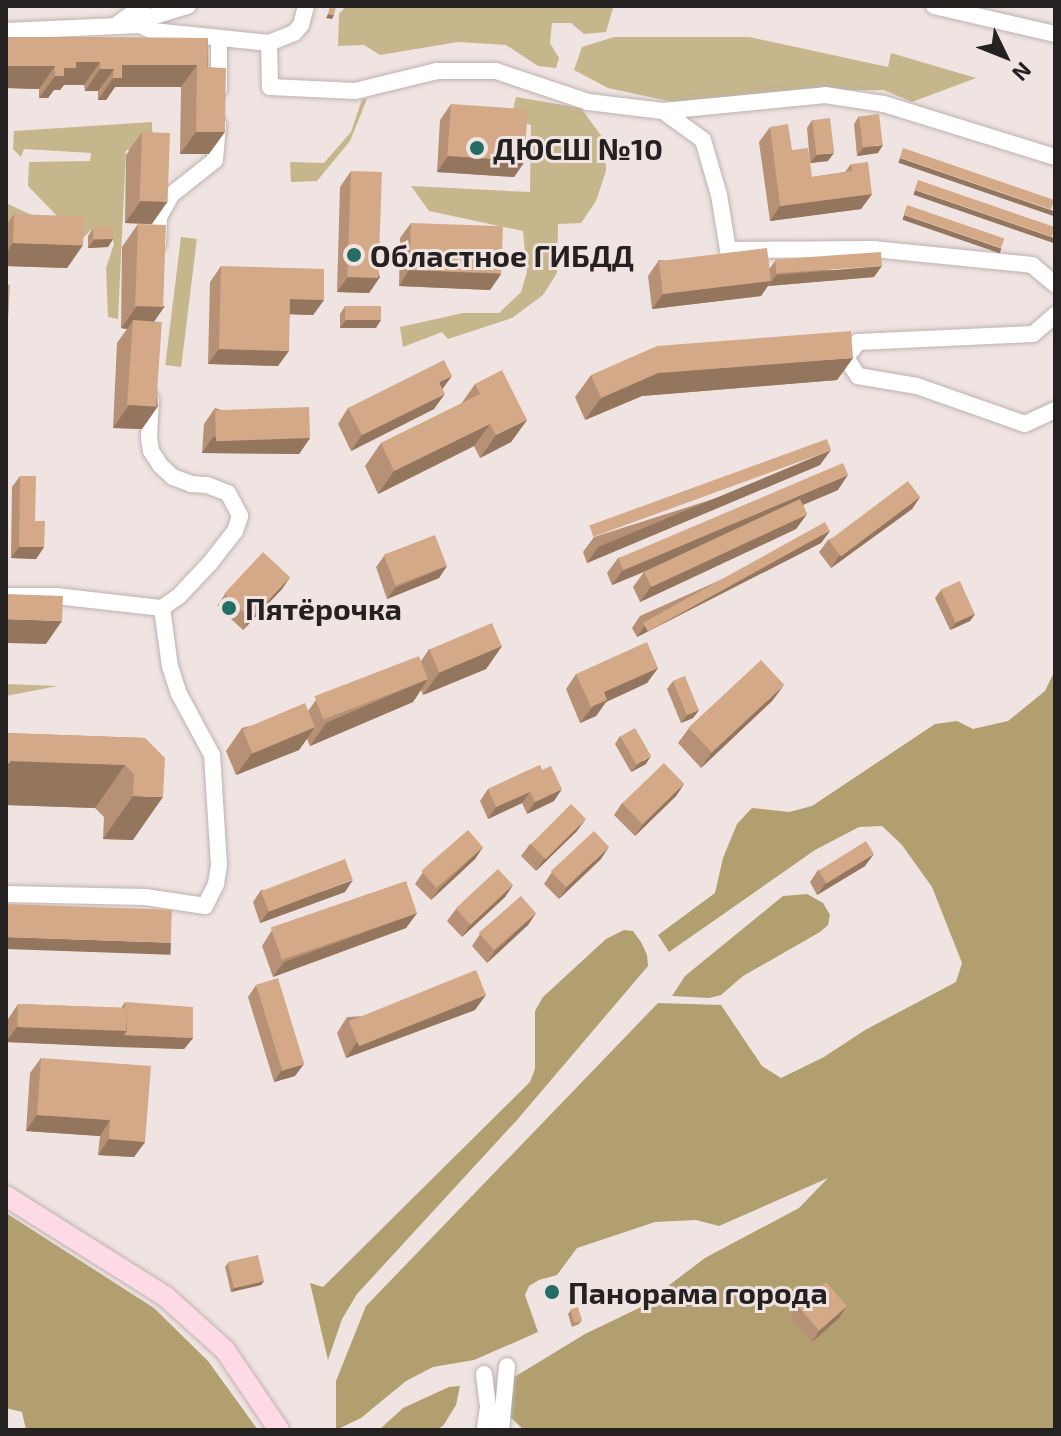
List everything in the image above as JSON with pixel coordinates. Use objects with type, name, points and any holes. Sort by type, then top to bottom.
[{"type":"main road","points":[[6,1196],[165,1296],[225,1350],[279,1430]]},
{"type":"street","points":[[114,27],[143,6]]},
{"type":"street","points":[[140,25],[151,17],[188,6]]},
{"type":"street","points":[[6,31],[140,25],[153,31],[269,43],[294,33],[301,25],[306,6]]},
{"type":"street","points":[[934,6],[1055,34]]},
{"type":"street","points":[[157,262],[159,217],[171,195],[215,160],[219,38]]},
{"type":"street","points":[[269,43],[270,87],[355,91],[437,71],[496,71],[588,102],[663,111],[825,95],[884,104],[1055,157]]},
{"type":"street","points":[[663,111],[703,140],[719,195],[728,250],[873,249],[1032,265],[1055,284]]},
{"type":"street","points":[[1055,315],[1033,334],[858,342],[846,358],[858,376],[917,386],[1025,424],[1055,410]]},
{"type":"street","points":[[6,596],[56,596],[162,608],[210,563],[235,531],[240,516],[228,493],[173,477],[160,465],[149,438],[152,388]]},
{"type":"street","points":[[6,894],[145,897],[205,906],[216,884],[219,865],[212,755],[179,694],[170,667],[162,608]]},
{"type":"street","points":[[491,1430],[507,1366]]},
{"type":"street","points":[[484,1374],[491,1430]]},
{"type":"shaded area","points":[[346,6],[613,8],[606,32],[584,34],[571,23],[552,23],[550,43],[559,58],[556,68],[538,66],[506,45],[458,42],[380,55],[364,45],[338,46],[339,14]]},
{"type":"shaded area","points":[[614,37],[749,37],[888,67],[891,53],[976,78],[912,102],[884,90],[798,91],[682,104],[608,88],[574,70],[582,47]]},
{"type":"shaded area","points":[[516,97],[581,108],[605,141],[606,171],[596,201],[581,223],[558,224],[557,273],[543,295],[512,318],[448,339],[442,332],[403,347],[400,327],[463,313],[499,313],[521,292],[527,272],[523,231],[429,211],[411,186],[530,192],[531,125],[511,119]]},
{"type":"shaded area","points":[[362,99],[367,99],[350,141],[317,181],[291,182],[290,162],[324,163],[351,132]]},
{"type":"shaded area","points":[[152,122],[153,151],[126,150],[118,319],[108,317],[106,268],[114,244],[111,233],[94,227],[82,239],[68,227],[6,223],[6,203],[44,221],[61,220],[28,186],[29,162],[90,161],[91,153],[24,149],[21,157],[13,149],[14,131]]},
{"type":"shaded area","points":[[181,237],[197,239],[181,367],[165,365]]},
{"type":"shaded area","points":[[1055,670],[1055,1430],[524,1430],[509,1416],[511,1379],[585,1334],[639,1308],[705,1258],[799,1208],[828,1178],[719,1226],[696,1220],[655,1222],[577,1248],[557,1275],[529,1286],[525,1295],[538,1332],[474,1360],[433,1367],[406,1381],[361,1418],[336,1430],[336,1381],[366,1306],[658,1003],[721,1005],[762,1066],[781,1078],[956,982],[962,963],[932,887],[902,845],[882,826],[859,827],[815,850],[669,952],[658,935],[715,893],[723,858],[737,824],[752,808],[789,812],[812,806],[935,724],[957,721],[973,729],[1008,721],[1045,691]]},
{"type":"shaded area","points":[[6,684],[58,686],[6,696]]},
{"type":"shaded area","points":[[807,894],[823,903],[830,915],[828,925],[820,932],[743,976],[721,995],[709,998],[672,996],[685,976],[783,896]]},
{"type":"shaded area","points":[[624,930],[633,931],[641,942],[648,966],[517,1120],[357,1294],[342,1319],[328,1360],[310,1283],[323,1287],[530,1082],[535,1069],[535,1011],[543,997],[606,939]]},
{"type":"shaded area","points":[[6,1213],[154,1308],[208,1361],[258,1430],[26,1430],[22,1412],[6,1408]]},
{"type":"shaded area","points":[[460,1386],[456,1405],[443,1426],[435,1430],[379,1430],[403,1408],[449,1387]]},
{"type":"building","points":[[330,6],[336,6],[334,15],[328,14]]},
{"type":"building","points":[[6,37],[208,38],[207,67],[226,68],[225,132],[196,132],[197,65],[122,65],[122,78],[113,78],[114,69],[100,69],[100,62],[76,62],[76,68],[64,68],[64,76],[55,76],[55,66],[6,66]]},
{"type":"building","points":[[451,104],[528,109],[524,161],[447,156]]},
{"type":"building","points":[[879,114],[883,145],[863,147],[859,116]]},
{"type":"building","points":[[830,118],[834,153],[816,155],[812,120]]},
{"type":"building","points":[[788,124],[792,150],[808,148],[812,177],[852,171],[851,164],[868,162],[872,194],[780,206],[770,127]]},
{"type":"building","points":[[142,132],[170,133],[168,202],[140,201]]},
{"type":"building","points":[[903,148],[1054,200],[1051,210],[900,157]]},
{"type":"building","points":[[351,171],[382,172],[378,278],[347,277]]},
{"type":"building","points":[[918,180],[1055,227],[1052,237],[915,189]]},
{"type":"building","points":[[907,205],[1004,239],[1001,248],[904,214]]},
{"type":"building","points":[[14,214],[84,216],[83,245],[13,243]]},
{"type":"building","points":[[411,223],[503,226],[501,273],[409,270]]},
{"type":"building","points":[[138,224],[166,225],[163,307],[135,306]]},
{"type":"building","points":[[93,227],[113,227],[113,239],[93,239]]},
{"type":"building","points":[[767,248],[771,281],[663,294],[659,261]]},
{"type":"building","points":[[881,252],[882,266],[776,273],[775,259]]},
{"type":"building","points":[[221,266],[324,269],[324,300],[290,299],[289,351],[219,349]]},
{"type":"building","points":[[6,284],[10,285],[8,322],[6,322]]},
{"type":"building","points":[[345,306],[381,306],[381,320],[345,320]]},
{"type":"building","points":[[133,320],[162,322],[156,407],[127,405]]},
{"type":"building","points":[[851,331],[853,358],[658,373],[601,398],[591,375],[657,346]]},
{"type":"building","points":[[444,360],[452,376],[439,382],[445,394],[362,435],[348,408]]},
{"type":"building","points":[[502,370],[527,420],[496,435],[490,424],[394,471],[381,443],[480,394],[475,384]]},
{"type":"building","points":[[309,407],[310,438],[216,441],[215,410]]},
{"type":"building","points":[[827,439],[831,450],[593,537],[589,526]]},
{"type":"building","points":[[843,463],[848,475],[623,570],[618,558]]},
{"type":"building","points":[[20,476],[36,476],[35,521],[45,521],[44,547],[19,547]]},
{"type":"building","points":[[908,481],[920,497],[841,557],[829,541]]},
{"type":"building","points":[[800,499],[807,514],[651,587],[644,572]]},
{"type":"building","points":[[825,522],[830,531],[648,632],[643,623]]},
{"type":"building","points":[[435,535],[447,566],[395,586],[384,555]]},
{"type":"building","points":[[263,552],[290,577],[251,619],[224,594]]},
{"type":"building","points":[[960,581],[975,614],[955,622],[941,590]]},
{"type":"building","points":[[6,594],[63,596],[62,621],[6,619]]},
{"type":"building","points":[[492,623],[502,646],[439,673],[429,650]]},
{"type":"building","points":[[647,642],[658,668],[604,692],[607,700],[591,707],[576,674]]},
{"type":"building","points":[[419,656],[428,679],[323,719],[314,696]]},
{"type":"building","points":[[761,660],[784,685],[712,752],[689,728]]},
{"type":"building","points":[[685,676],[699,710],[687,715],[673,681]]},
{"type":"building","points":[[305,703],[315,727],[253,754],[242,730]]},
{"type":"building","points":[[635,728],[651,756],[636,764],[620,736]]},
{"type":"building","points":[[6,733],[145,738],[165,758],[163,797],[133,796],[134,774],[125,765],[11,761],[6,766]]},
{"type":"building","points":[[664,763],[684,784],[642,824],[622,803]]},
{"type":"building","points":[[540,765],[542,770],[551,766],[562,789],[535,802],[530,792],[496,807],[488,789]]},
{"type":"building","points":[[571,804],[586,819],[546,859],[531,844]]},
{"type":"building","points":[[468,830],[483,847],[436,888],[421,871]]},
{"type":"building","points":[[594,831],[609,847],[566,887],[551,871]]},
{"type":"building","points":[[866,841],[874,854],[826,883],[819,871]]},
{"type":"building","points":[[345,859],[353,880],[269,912],[261,891]]},
{"type":"building","points":[[498,869],[513,885],[471,925],[456,909]]},
{"type":"building","points":[[406,881],[417,913],[282,960],[271,928]]},
{"type":"building","points":[[521,896],[536,913],[494,950],[479,933]]},
{"type":"building","points":[[6,904],[172,910],[171,943],[6,937]]},
{"type":"building","points":[[476,970],[486,995],[359,1046],[349,1021]]},
{"type":"building","points":[[278,978],[304,1064],[282,1071],[256,985]]},
{"type":"building","points":[[125,1002],[193,1007],[193,1038],[124,1035],[127,1031]]},
{"type":"building","points":[[18,1004],[127,1008],[126,1031],[17,1027]]},
{"type":"building","points":[[41,1058],[151,1066],[145,1142],[109,1139],[110,1120],[37,1115]]},
{"type":"building","points":[[258,1255],[264,1281],[234,1288],[228,1262]]},
{"type":"building","points":[[826,1282],[847,1306],[819,1330],[798,1306]]},
{"type":"building","points":[[578,1307],[582,1320],[574,1323],[570,1309]]},
{"type":"place","name":"ДЮСШ №10","points":[[477,148]]},
{"type":"place","name":"Областное ГИБДД","points":[[354,255]]},
{"type":"place","name":"Пятёрочка","points":[[229,608]]},
{"type":"place","name":"Панорама города","points":[[552,1292]]}]
